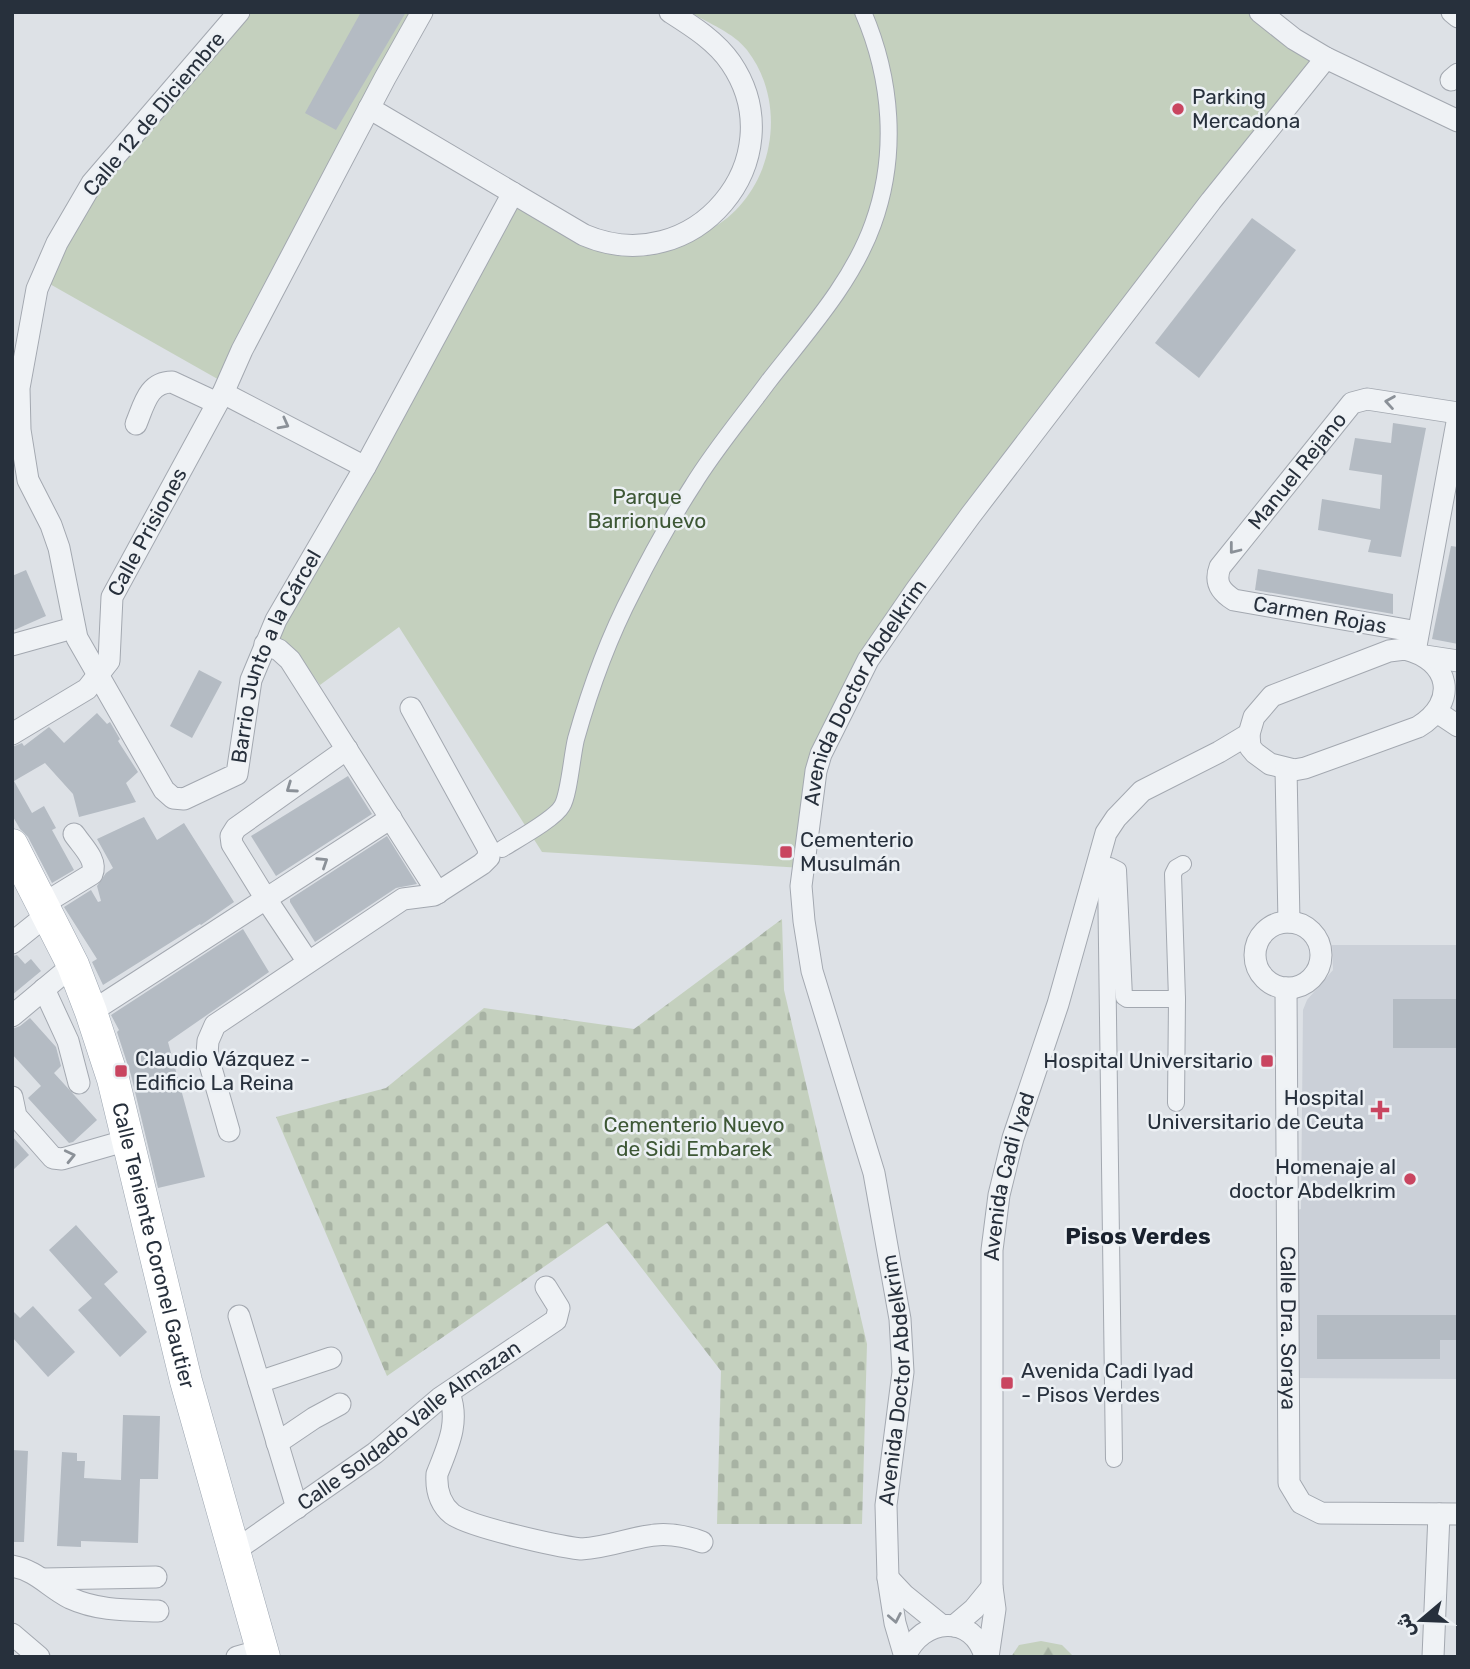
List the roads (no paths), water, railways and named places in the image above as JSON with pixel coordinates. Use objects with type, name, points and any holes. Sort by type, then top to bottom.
[{"type":"main road","name":"Calle Teniente Coronel Gautier","points":[[12,845],[73,965],[113,1079],[186,1381],[233,1552],[254,1654]]},
{"type":"street","name":"Calle 12 de Diciembre","points":[[98,678],[73,628],[59,548],[51,525],[28,480],[20,430],[19,388],[37,289],[73,213],[92,183],[239,12]]},
{"type":"street","points":[[220,398],[242,350],[422,12]]},
{"type":"street","points":[[369,108],[584,235],[598,241],[628,247],[658,244],[674,239],[696,227],[716,211],[734,185],[746,158],[751,129],[746,95],[740,79],[721,50],[670,12]]},
{"type":"street","points":[[502,849],[563,806],[571,760],[582,720],[620,618],[643,570],[693,484],[838,289],[864,247],[884,184],[889,120],[878,52],[863,12]]},
{"type":"street","points":[[1260,12],[1294,39],[1326,58],[1458,121]]},
{"type":"street","points":[[1452,12],[1458,17]]},
{"type":"street","name":"Avenida Doctor Abdelkrim","points":[[905,1657],[895,1623],[888,1578],[887,1505],[903,1372],[900,1320],[874,1173],[812,971],[804,921],[801,886],[816,771],[821,754],[868,660],[916,590],[1194,223],[1326,58]]},
{"type":"street","name":"Barrio Junto a la Cárcel","points":[[98,678],[168,795],[184,799],[237,774],[251,680],[265,644],[365,467],[513,193]]},
{"type":"street","points":[[136,424],[151,390],[158,384],[172,382],[220,398],[365,467]]},
{"type":"street","name":"Calle Prisiones","points":[[98,678],[111,655],[112,597],[220,398]]},
{"type":"street","name":"Manuel Rejano","points":[[1223,593],[1217,580],[1220,567],[1352,403],[1367,398],[1458,415]]},
{"type":"street","points":[[1419,646],[1458,415]]},
{"type":"street","points":[[12,456],[28,480]]},
{"type":"street","name":"Carmen Rojas","points":[[1223,593],[1242,601],[1419,646]]},
{"type":"street","points":[[12,645],[73,628]]},
{"type":"street","points":[[265,644],[279,650],[290,660],[438,893]]},
{"type":"street","points":[[1419,646],[1441,672],[1440,703],[1458,726]]},
{"type":"street","points":[[1289,922],[1277,766],[1250,747],[1249,733],[1254,717],[1272,696],[1389,651],[1419,646],[1458,662]]},
{"type":"street","points":[[1440,703],[1458,676]]},
{"type":"street","points":[[12,734],[88,689],[98,678]]},
{"type":"street","name":"Avenida Cadi Iyad","points":[[1142,791],[1226,762],[1246,761],[1305,768],[1418,727],[1440,703]]},
{"type":"street","points":[[229,1131],[207,1054],[211,1032],[221,1019],[403,899],[428,897],[438,893],[489,857],[489,852],[411,708]]},
{"type":"street","name":"Avenida Cadi Iyad","points":[[986,1657],[995,1609],[992,1587],[992,1250],[999,1195],[1013,1138],[1058,1004],[1106,833],[1116,818],[1142,791],[1219,752],[1249,733]]},
{"type":"street","points":[[308,962],[232,844],[232,832],[347,749]]},
{"type":"street","points":[[91,1012],[391,818]]},
{"type":"street","points":[[12,943],[46,909],[92,874],[93,861],[74,834]]},
{"type":"street","points":[[1176,1103],[1177,999],[1173,874],[1176,868],[1183,864]]},
{"type":"street","points":[[1114,1459],[1106,871],[1111,866],[1118,870],[1124,997],[1177,999]]},
{"type":"street","points":[[1289,922],[1307,928],[1313,934],[1320,951],[1317,970],[1311,977],[1304,983],[1286,988],[1276,985],[1260,972],[1255,953],[1257,943],[1270,927],[1289,922]]},
{"type":"street","points":[[12,1016],[73,965]]},
{"type":"street","name":"Calle Dra. Soraya","points":[[1286,988],[1289,1483],[1301,1503],[1321,1513],[1448,1514]]},
{"type":"street","points":[[44,989],[68,1041],[79,1083]]},
{"type":"street","points":[[12,1097],[16,1116],[53,1158],[62,1159],[128,1140]]},
{"type":"street","name":"Calle Soldado Valle Almazan","points":[[233,1552],[375,1453],[449,1393],[556,1320],[559,1308],[546,1287]]},
{"type":"street","points":[[239,1316],[297,1508]]},
{"type":"street","points":[[259,1382],[331,1358]]},
{"type":"street","points":[[449,1393],[455,1412],[455,1423],[437,1474],[437,1483],[445,1507],[464,1521],[580,1549],[645,1534],[686,1536],[702,1542]]},
{"type":"street","points":[[278,1443],[340,1404]]},
{"type":"street","points":[[1433,1657],[1448,1514]]},
{"type":"street","points":[[12,1566],[25,1569],[60,1593],[92,1606],[158,1611]]},
{"type":"street","points":[[43,1579],[156,1577]]},
{"type":"street","points":[[888,1578],[904,1595],[948,1626],[966,1631],[976,1639],[986,1657]]},
{"type":"street","points":[[905,1657],[918,1635],[929,1628],[948,1626],[974,1609],[992,1587]]},
{"type":"street","points":[[12,1634],[38,1657]]},
{"type":"place","name":"Parking Mercadona","points":[[1178,109]]},
{"type":"place","name":"Cementerio Musulmán","points":[[786,852]]},
{"type":"place","name":"Hospital Universitario","points":[[1267,1061]]},
{"type":"place","name":"Claudio Vázquez - Edificio La Reina","points":[[121,1071]]},
{"type":"place","name":"Hospital Universitario de Ceuta","points":[[1380,1110]]},
{"type":"place","name":"Homenaje al doctor Abdelkrim","points":[[1410,1179]]},
{"type":"place","name":"Avenida Cadi Iyad - Pisos Verdes","points":[[1007,1383]]},
{"type":"district","name":"Pisos Verdes","points":[[1138,1236]]},
{"type":"park label","name":"Parque Barrionuevo","points":[[647,509]]},
{"type":"park label","name":"Cementerio Nuevo de Sidi Embarek","points":[[694,1137]]}]
